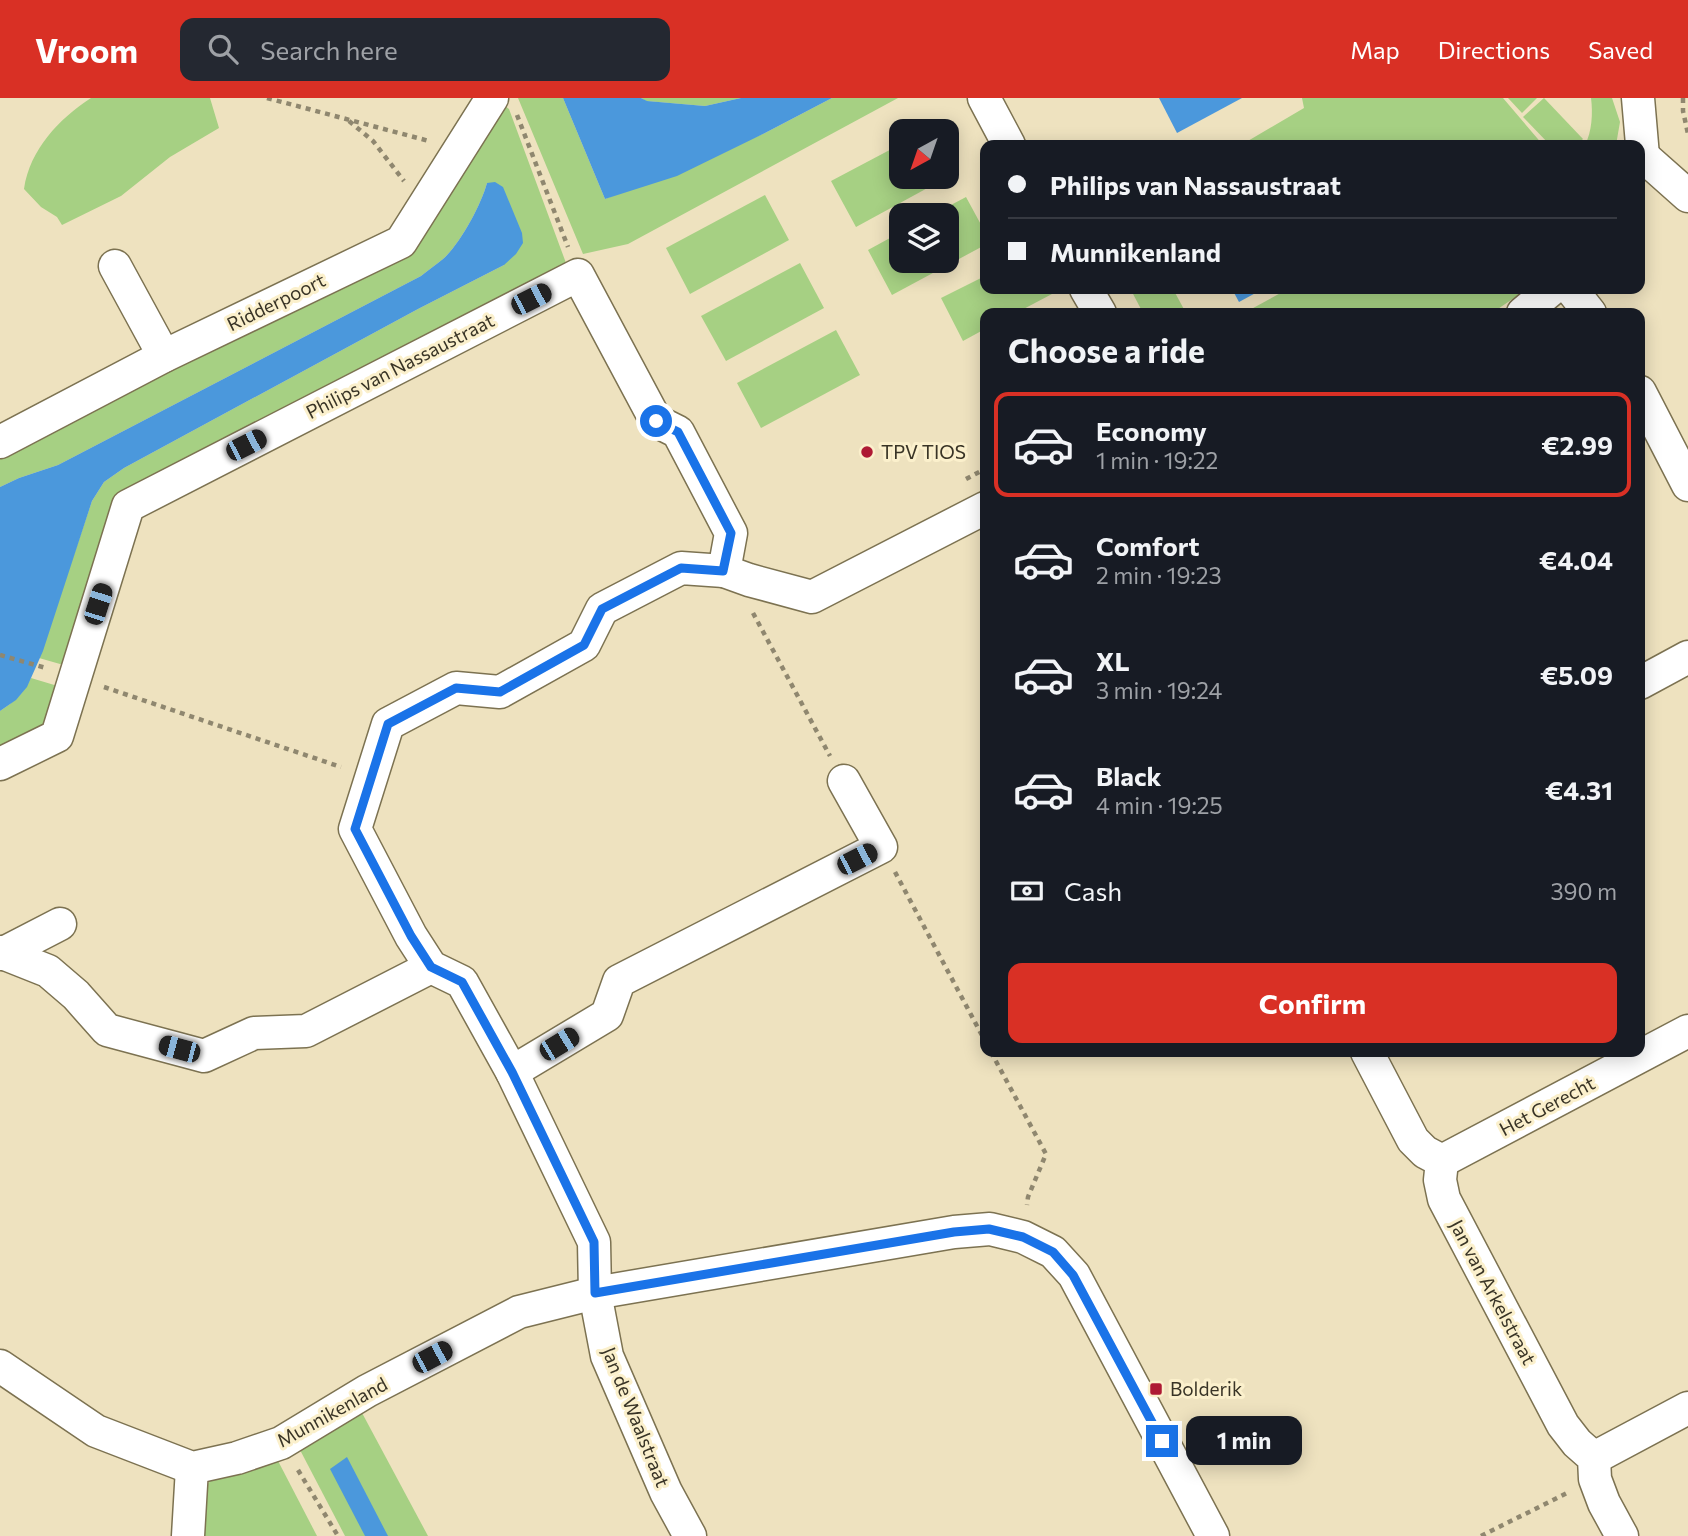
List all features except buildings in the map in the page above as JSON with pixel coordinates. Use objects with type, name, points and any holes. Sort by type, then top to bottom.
[{"type":"street","points":[[984,98],[1006,140]]},
{"type":"street","points":[[1638,98],[1641,140]]},
{"type":"street","name":"Ridderpoort","points":[[0,442],[164,356],[401,242],[458,151],[503,104]]},
{"type":"street","points":[[1645,161],[1688,196]]},
{"type":"street","points":[[116,265],[164,356]]},
{"type":"street","points":[[578,275],[656,421],[678,432],[731,533],[736,575]]},
{"type":"street","name":"Philips van Nassaustraat","points":[[0,764],[57,736],[128,506],[578,275]]},
{"type":"street","points":[[1530,308],[1546,294]]},
{"type":"street","points":[[1575,294],[1586,308]]},
{"type":"street","points":[[1645,402],[1688,485]]},
{"type":"street","points":[[1,953],[48,971],[76,995],[107,1030],[204,1056],[254,1033],[306,1031],[431,967],[411,936],[355,829],[388,724],[456,688],[500,692],[584,645],[602,609],[681,568],[736,575],[812,597],[980,511]]},
{"type":"street","points":[[1645,680],[1688,657]]},
{"type":"street","points":[[512,1072],[607,1015],[619,981],[881,847],[844,781]]},
{"type":"street","points":[[1,953],[60,924]]},
{"type":"street","name":"Jan de Waalstraat","points":[[431,967],[462,982],[512,1072],[594,1242],[595,1293],[607,1356],[666,1492],[690,1536]]},
{"type":"street","name":"Het Gerecht","points":[[1645,1054],[1688,1031]]},
{"type":"street","points":[[1370,1057],[1413,1140],[1424,1152],[1442,1161]]},
{"type":"street","name":"Het Gerecht","points":[[1442,1161],[1639,1057]]},
{"type":"street","name":"Jan van Arkelstraat","points":[[1442,1161],[1440,1180],[1444,1199],[1563,1425],[1595,1469],[1604,1503],[1622,1536]]},
{"type":"street","name":"Munnikenland","points":[[192,1468],[237,1458],[281,1443],[367,1391],[519,1312],[595,1293],[954,1232],[989,1229],[1023,1237],[1053,1252],[1073,1275],[1213,1536]]},
{"type":"street","points":[[0,1366],[96,1431],[192,1468],[188,1536]]},
{"type":"street","points":[[1595,1469],[1688,1408]]},
{"type":"path","points":[[267,98],[458,151]]},
{"type":"path","points":[[1684,98],[1683,111],[1688,134]]},
{"type":"path","points":[[503,104],[578,275]]},
{"type":"path","points":[[345,118],[373,141],[423,207]]},
{"type":"path","points":[[956,484],[980,472]]},
{"type":"path","points":[[736,575],[751,609],[844,781]]},
{"type":"path","points":[[0,654],[372,778]]},
{"type":"path","points":[[881,847],[980,1032]]},
{"type":"path","points":[[994,1057],[1046,1154],[1028,1197],[1023,1237]]},
{"type":"path","points":[[281,1443],[338,1536]]},
{"type":"path","points":[[1481,1536],[1595,1469]]},
{"type":"green space","points":[[91,98],[210,98],[219,128],[170,157],[121,196],[62,225],[57,217],[41,207],[24,189],[27,174],[39,148],[57,125]]},
{"type":"green space","points":[[518,98],[563,98],[605,199],[765,133],[832,98],[898,98],[628,244],[583,254]]},
{"type":"green space","points":[[641,98],[741,98],[705,106],[646,101]]},
{"type":"green space","points":[[1302,98],[1503,98],[1539,140],[1250,140],[1304,108]]},
{"type":"green space","points":[[1508,98],[1537,98],[1522,113]]},
{"type":"green space","points":[[1544,98],[1583,139],[1545,140],[1523,117]]},
{"type":"green space","points":[[1591,98],[1612,98],[1620,122],[1617,140],[1587,140],[1592,110]]},
{"type":"green space","points":[[501,103],[509,109],[566,263],[138,486],[67,666],[39,658],[92,501],[104,482],[124,468],[504,265],[487,183],[475,213],[456,244],[443,259],[421,276],[58,465],[0,487],[0,456],[408,250]]},
{"type":"green space","points":[[889,150],[889,189],[926,189],[900,203],[889,203],[889,209],[856,227],[831,181]]},
{"type":"green space","points":[[765,195],[789,240],[690,294],[666,248]]},
{"type":"green space","points":[[966,197],[980,223],[980,248],[959,259],[959,203],[955,203]]},
{"type":"green space","points":[[889,239],[889,273],[933,273],[892,295],[868,250]]},
{"type":"green space","points":[[800,263],[824,308],[726,361],[701,316]]},
{"type":"green space","points":[[980,278],[980,294],[1052,294],[1025,308],[980,308],[980,332],[963,341],[941,298]]},
{"type":"green space","points":[[1133,294],[1176,294],[1183,308],[1140,308]]},
{"type":"green space","points":[[1279,294],[1520,294],[1499,308],[1253,308]]},
{"type":"green space","points":[[836,330],[860,375],[761,428],[737,383]]},
{"type":"green space","points":[[31,678],[61,687],[45,726],[0,750],[0,711],[18,697]]},
{"type":"green space","points":[[361,1411],[428,1536],[345,1536],[299,1448]]},
{"type":"green space","points":[[276,1457],[317,1536],[201,1536],[206,1486],[220,1470]]},
{"type":"water","points":[[563,98],[641,98],[647,101],[705,106],[741,98],[832,98],[677,176],[605,199]]},
{"type":"water","points":[[1159,98],[1242,98],[1177,133]]},
{"type":"water","points":[[495,182],[503,187],[522,233],[523,243],[504,265],[124,468],[104,482],[92,501],[43,651],[27,687],[16,700],[0,711],[0,487],[58,465],[421,276],[443,259],[456,244],[475,213],[487,183]]},
{"type":"water","points":[[1235,294],[1254,294],[1239,302]]},
{"type":"water","points":[[347,1457],[388,1536],[365,1536],[330,1469]]},
{"type":"place","name":"TPV TIOS","points":[[867,452]]},
{"type":"place","name":"Bolderik","points":[[1156,1389]]},
{"type":"route","points":[[656,421],[678,432],[731,533],[723,571],[681,568],[602,609],[584,645],[500,692],[456,688],[388,724],[355,829],[411,936],[431,967],[462,982],[512,1072],[594,1242],[595,1293],[954,1232],[989,1229],[1023,1237],[1053,1252],[1073,1275],[1162,1441]]}]
